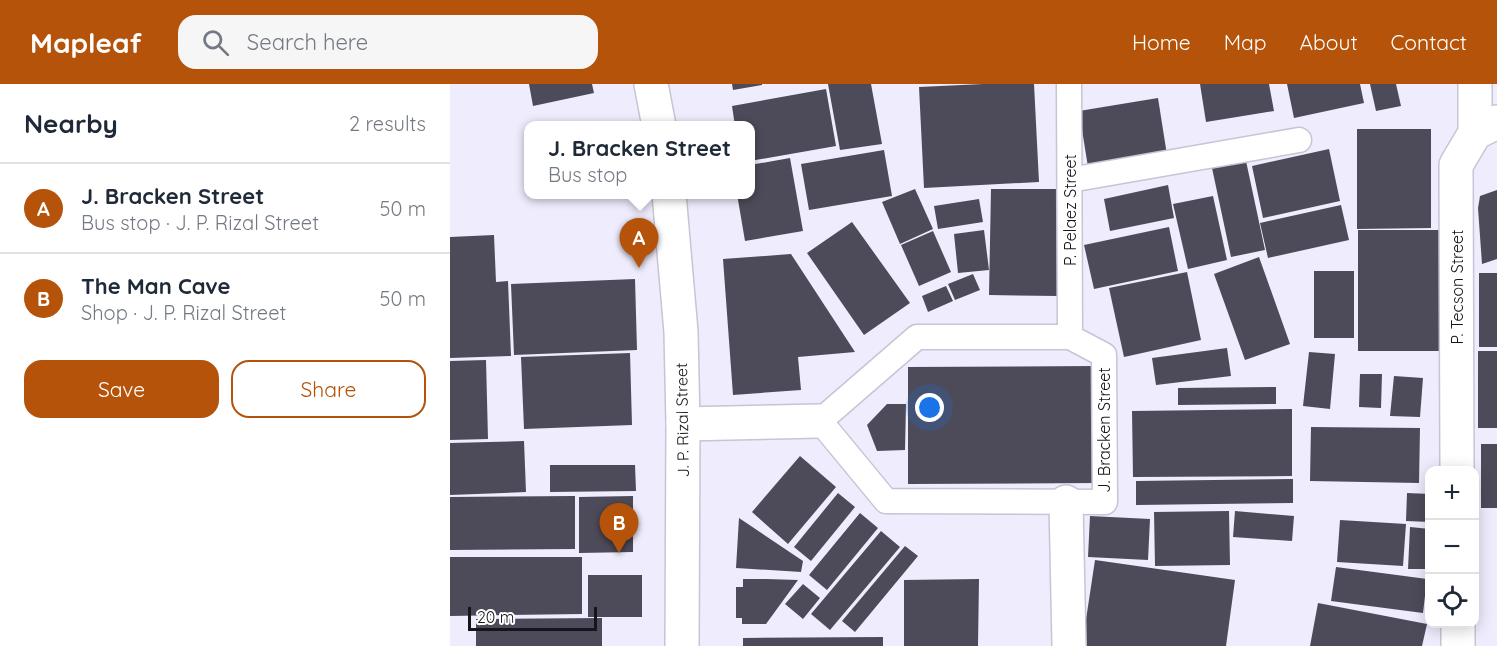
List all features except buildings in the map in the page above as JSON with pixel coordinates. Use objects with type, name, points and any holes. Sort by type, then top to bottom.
[{"type":"street","points":[[651,84],[658,121]]},
{"type":"street","points":[[1475,84],[1486,128]]},
{"type":"street","name":"P. Tecson Street","points":[[1457,466],[1456,165],[1486,128]]},
{"type":"street","name":"J. P. Rizal Street","points":[[669,199],[681,332],[682,646]]},
{"type":"street","points":[[683,424],[820,421]]},
{"type":"street","points":[[1066,502],[1069,646]]},
{"type":"street","points":[[1458,628],[1458,646]]},
{"type":"lane","name":"P. Pelaez Street","points":[[1068,84],[1070,337]]},
{"type":"lane","points":[[1070,180],[1299,140]]},
{"type":"lane","name":"J. Bracken Street","points":[[917,337],[1070,337],[1104,355],[1105,502],[886,501],[820,421],[917,337]]},
{"type":"place","name":"J. Bracken Street","points":[[639,268]]},
{"type":"place","name":"The Man Cave","points":[[619,553]]}]
